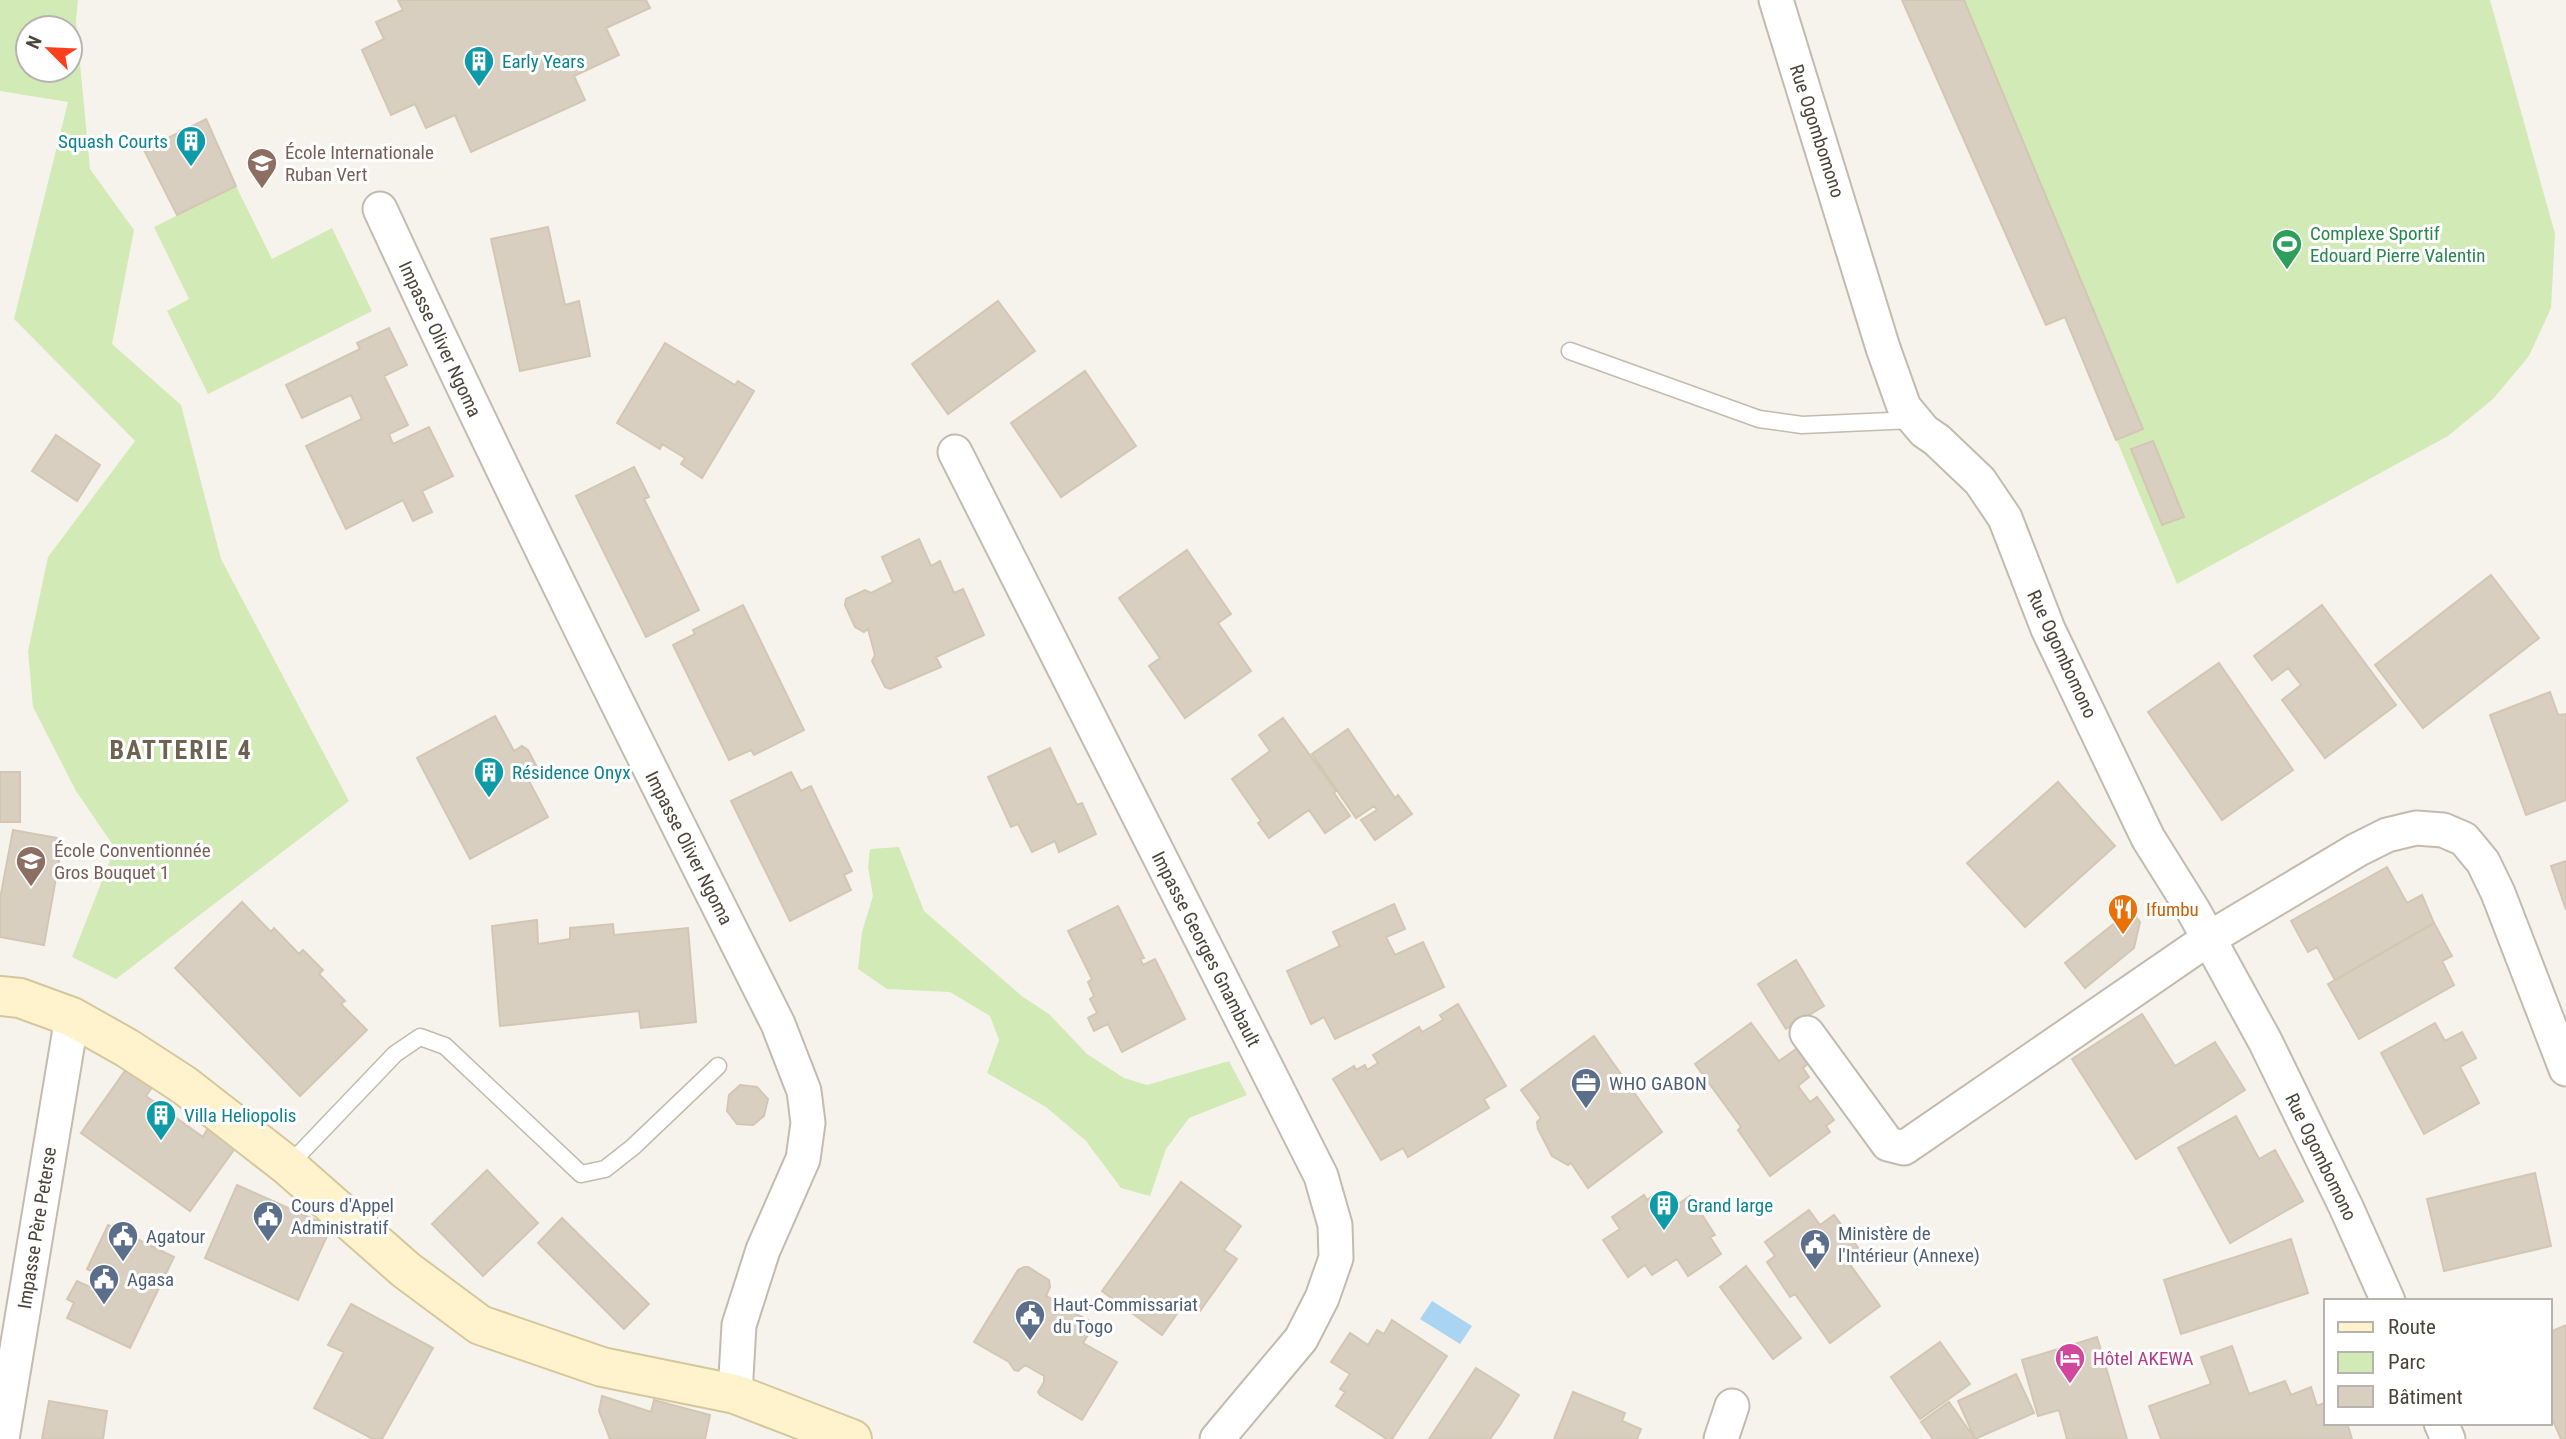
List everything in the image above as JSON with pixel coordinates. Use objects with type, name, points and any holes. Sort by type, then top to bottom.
[{"type":"street","name":"Rue Ogombomono","points":[[1776,0],[1883,348],[1904,407],[1913,420],[1980,481],[2005,518],[2048,629],[2148,838],[2266,1041],[2387,1299]]},
{"type":"street","name":"Impasse Oliver Ngoma","points":[[380,209],[580,631],[778,1024],[804,1091],[808,1123],[803,1159],[763,1250],[739,1325],[735,1394]]},
{"type":"street","name":"Impasse Georges Gnambault","points":[[955,452],[1321,1176],[1335,1225],[1336,1258],[1322,1298],[1301,1339],[1217,1439]]},
{"type":"street","points":[[1807,1033],[1888,1144],[1904,1148],[2208,939],[2347,856],[2387,835],[2416,828],[2443,830],[2464,839],[2483,862],[2498,893],[2566,1069]]},
{"type":"street","points":[[0,996],[20,998],[72,1017],[184,1085],[288,1166],[406,1270],[480,1325],[603,1367],[735,1394],[852,1439]]},
{"type":"street","name":"Impasse Père Peterse","points":[[2,1439],[72,1017]]},
{"type":"street","points":[[1721,1439],[1732,1406]]},
{"type":"lane","points":[[1570,351],[1759,419],[1801,425],[1913,420]]},
{"type":"lane","points":[[288,1166],[396,1054],[420,1037],[445,1046],[580,1174],[605,1169],[633,1147],[718,1066]]},
{"type":"green space","points":[[0,0],[78,0],[77,14],[14,14],[14,84],[82,84],[90,169],[134,230],[112,344],[181,405],[221,559],[349,801],[116,979],[72,957],[115,848],[76,791],[33,707],[28,651],[48,557],[135,441],[14,319],[68,102],[0,91]]},
{"type":"green space","name":"Complexe Sportif Edouard Pierre Valentin","points":[[1902,0],[2490,0],[2555,234],[2551,308],[2529,356],[2493,399],[2448,436],[2177,584],[2065,317]]},
{"type":"green space","points":[[236,186],[272,259],[332,228],[372,311],[208,394],[167,311],[189,299],[154,227]]},
{"type":"green space","points":[[899,847],[924,911],[1023,997],[1049,1014],[1087,1054],[1124,1078],[1147,1085],[1229,1061],[1247,1095],[1189,1118],[1166,1149],[1150,1196],[1121,1188],[1086,1141],[1046,1107],[987,1073],[999,1040],[990,1016],[950,992],[887,989],[858,969],[862,932],[873,896],[868,867],[870,849]]},
{"type":"water","points":[[1432,1301],[1472,1326],[1460,1344],[1420,1319]]},
{"type":"building","name":"Early Years","points":[[398,0],[646,0],[650,8],[606,28],[619,55],[574,76],[585,100],[471,152],[455,115],[426,128],[415,104],[391,115],[362,50],[384,39],[376,22],[403,10]]},
{"type":"building","points":[[1902,0],[1964,0],[2143,429],[2116,440],[2065,317],[2046,325]]},
{"type":"building","name":"Squash Courts","points":[[206,119],[236,186],[177,215],[144,150]]},
{"type":"building","points":[[548,227],[565,305],[579,301],[590,356],[520,371],[491,239]]},
{"type":"building","points":[[998,301],[1035,351],[948,414],[912,364]]},
{"type":"building","points":[[389,328],[407,365],[384,376],[408,425],[389,434],[393,444],[429,427],[453,476],[422,491],[432,512],[413,521],[403,500],[346,529],[306,446],[362,419],[351,395],[302,418],[286,385],[360,349],[357,343]]},
{"type":"building","points":[[665,343],[735,385],[738,381],[754,391],[702,478],[681,464],[685,458],[662,444],[660,449],[617,423]]},
{"type":"building","points":[[1085,371],[1136,446],[1061,497],[1011,423]]},
{"type":"building","points":[[56,435],[100,465],[77,501],[32,471]]},
{"type":"building","points":[[2153,441],[2184,517],[2162,525],[2131,449]]},
{"type":"building","points":[[634,467],[649,497],[644,499],[699,610],[646,637],[576,496]]},
{"type":"building","points":[[919,539],[931,566],[940,561],[954,593],[963,589],[984,635],[936,657],[941,667],[890,689],[885,687],[872,661],[875,655],[868,629],[864,632],[855,627],[845,605],[846,599],[865,590],[871,593],[893,582],[882,557]]},
{"type":"building","points":[[1187,550],[1231,614],[1218,623],[1251,671],[1185,718],[1149,666],[1160,658],[1119,598]]},
{"type":"building","points":[[2491,575],[2539,638],[2423,728],[2375,665]]},
{"type":"building","points":[[743,605],[804,730],[754,755],[751,750],[729,760],[673,645],[695,634],[693,630]]},
{"type":"building","points":[[2322,605],[2396,705],[2325,758],[2282,700],[2301,685],[2288,668],[2272,680],[2254,656]]},
{"type":"building","points":[[2219,663],[2293,770],[2222,820],[2148,712]]},
{"type":"building","points":[[2550,692],[2558,715],[2566,714],[2566,800],[2526,815],[2490,715]]},
{"type":"building","name":"Résidence Onyx","points":[[495,716],[514,751],[522,746],[528,750],[538,769],[529,781],[548,817],[470,859],[417,758]]},
{"type":"building","points":[[1283,718],[1336,791],[1334,793],[1350,816],[1325,833],[1309,810],[1269,838],[1258,823],[1261,821],[1232,779],[1270,751],[1259,735]]},
{"type":"building","points":[[1348,729],[1395,798],[1398,795],[1412,814],[1375,840],[1361,820],[1377,810],[1374,806],[1356,818],[1312,754]]},
{"type":"building","points":[[1050,748],[1077,805],[1082,803],[1096,834],[1059,852],[1055,841],[1032,852],[1018,824],[1011,827],[988,777]]},
{"type":"building","points":[[0,772],[20,772],[20,822],[0,822]]},
{"type":"building","points":[[791,772],[801,791],[811,786],[852,871],[844,875],[851,890],[790,921],[731,801]]},
{"type":"building","points":[[2058,782],[2115,846],[2025,927],[1967,863]]},
{"type":"building","points":[[13,830],[63,839],[44,945],[0,937],[0,899]]},
{"type":"building","points":[[2566,861],[2566,910],[2551,866]]},
{"type":"building","points":[[2387,867],[2407,903],[2422,895],[2434,923],[2335,980],[2317,947],[2308,952],[2291,921]]},
{"type":"building","points":[[242,902],[271,932],[274,928],[299,954],[303,950],[323,970],[319,974],[345,1001],[341,1004],[367,1030],[300,1096],[175,968]]},
{"type":"building","points":[[1394,904],[1405,929],[1386,937],[1395,955],[1423,942],[1444,987],[1335,1039],[1324,1017],[1311,1024],[1287,971],[1340,946],[1333,932]]},
{"type":"building","points":[[1118,906],[1144,958],[1140,959],[1143,965],[1155,959],[1185,1019],[1122,1052],[1108,1024],[1094,1031],[1088,1018],[1097,1013],[1090,999],[1094,996],[1088,982],[1092,979],[1068,931]]},
{"type":"building","points":[[2131,910],[2140,922],[2134,948],[2085,988],[2065,963]]},
{"type":"building","points":[[537,920],[538,944],[570,939],[570,928],[613,924],[614,935],[688,928],[696,1022],[641,1028],[639,1011],[500,1026],[492,926]]},
{"type":"building","points":[[2434,923],[2452,956],[2442,961],[2454,985],[2359,1039],[2328,984]]},
{"type":"building","points":[[1796,960],[1824,1006],[1786,1029],[1758,984]]},
{"type":"building","points":[[1458,1004],[1506,1086],[1484,1099],[1489,1108],[1408,1157],[1403,1148],[1381,1160],[1333,1079],[1354,1066],[1356,1070],[1365,1065],[1367,1070],[1378,1063],[1373,1055],[1419,1027],[1422,1032],[1443,1020],[1440,1015]]},
{"type":"building","points":[[2142,1014],[2175,1066],[2215,1042],[2245,1090],[2136,1159],[2072,1059]]},
{"type":"building","points":[[1751,1023],[1779,1061],[1799,1047],[1809,1063],[1803,1068],[1809,1077],[1798,1086],[1810,1102],[1817,1097],[1834,1120],[1826,1126],[1830,1132],[1770,1176],[1738,1130],[1741,1127],[1695,1064]]},
{"type":"building","points":[[2435,1023],[2445,1041],[2462,1032],[2476,1058],[2460,1067],[2479,1103],[2424,1134],[2381,1053]]},
{"type":"building","points":[[1594,1036],[1662,1132],[1588,1188],[1571,1163],[1568,1165],[1552,1156],[1538,1129],[1537,1122],[1541,1118],[1521,1090]]},
{"type":"building","name":"Villa Heliopolis","points":[[127,1068],[153,1086],[146,1096],[203,1137],[208,1128],[236,1147],[190,1211],[81,1133]]},
{"type":"building","points":[[740,1085],[757,1087],[768,1099],[764,1116],[753,1125],[737,1124],[727,1111],[729,1095]]},
{"type":"building","points":[[2236,1116],[2259,1159],[2275,1150],[2303,1201],[2230,1243],[2178,1148]]},
{"type":"building","points":[[487,1170],[538,1223],[483,1276],[432,1224]]},
{"type":"building","points":[[2535,1173],[2551,1246],[2444,1271],[2427,1199]]},
{"type":"building","points":[[1181,1182],[1241,1226],[1224,1250],[1237,1259],[1200,1311],[1186,1301],[1162,1335],[1102,1291]]},
{"type":"building","name":"Cours d'Appel Administratif","points":[[237,1185],[331,1227],[298,1300],[205,1258]]},
{"type":"building","name":"Grand large","points":[[1659,1191],[1671,1209],[1690,1196],[1715,1235],[1710,1237],[1721,1254],[1688,1276],[1677,1259],[1652,1275],[1645,1265],[1628,1277],[1603,1240],[1620,1229],[1612,1217],[1644,1195],[1647,1200]]},
{"type":"building","name":"Ministère de l'Intérieur (Annexe)","points":[[1809,1210],[1820,1225],[1834,1215],[1859,1249],[1846,1259],[1880,1306],[1830,1343],[1795,1294],[1790,1297],[1767,1262],[1775,1256],[1765,1242]]},
{"type":"building","points":[[562,1218],[649,1304],[624,1329],[538,1243]]},
{"type":"building","points":[[108,1225],[174,1257],[130,1348],[67,1318],[74,1303],[67,1299],[77,1281],[101,1292],[108,1279],[87,1269]]},
{"type":"building","points":[[2291,1239],[2308,1293],[2181,1334],[2164,1280]]},
{"type":"building","points":[[1746,1266],[1801,1338],[1773,1359],[1720,1287]]},
{"type":"building","name":"Haut-Commissariat du Togo","points":[[1024,1267],[1049,1280],[1050,1287],[1046,1296],[1057,1302],[1068,1302],[1074,1313],[1088,1320],[1090,1332],[1083,1343],[1117,1362],[1082,1420],[1040,1395],[1038,1392],[1044,1382],[1044,1376],[1025,1365],[1018,1371],[1014,1370],[1009,1362],[974,1342],[1018,1270]]},
{"type":"building","points":[[351,1304],[433,1348],[382,1439],[373,1439],[314,1408],[344,1352],[328,1345]]},
{"type":"building","points":[[1392,1320],[1447,1356],[1392,1439],[1387,1439],[1336,1406],[1345,1392],[1340,1389],[1350,1374],[1331,1362],[1350,1333],[1368,1345],[1377,1330],[1384,1334]]},
{"type":"building","points":[[2566,1325],[2566,1439],[2561,1439],[2552,1419],[2552,1331]]},
{"type":"building","name":"Hôtel AKEWA","points":[[2097,1337],[2127,1439],[2067,1439],[2059,1410],[2038,1416],[2022,1360]]},
{"type":"building","points":[[1940,1342],[1970,1384],[1920,1419],[1891,1377]]},
{"type":"building","points":[[2232,1346],[2249,1394],[2285,1381],[2291,1395],[2311,1387],[2317,1406],[2324,1403],[2324,1425],[2348,1425],[2352,1439],[2161,1439],[2149,1406],[2211,1384],[2201,1357]]},
{"type":"building","points":[[1476,1368],[1519,1395],[1500,1425],[1490,1439],[1429,1439]]},
{"type":"building","points":[[2016,1374],[2034,1413],[1975,1439],[1958,1401]]},
{"type":"building","points":[[1573,1392],[1625,1413],[1622,1421],[1641,1429],[1637,1439],[1554,1439]]},
{"type":"building","points":[[602,1396],[651,1412],[654,1400],[710,1415],[705,1439],[610,1439],[599,1411]]},
{"type":"building","points":[[49,1401],[107,1411],[103,1439],[42,1439]]},
{"type":"building","points":[[1949,1402],[1975,1439],[1933,1439],[1921,1422]]},
{"type":"place","name":"Early Years","points":[[479,88]]},
{"type":"place","name":"Squash Courts","points":[[191,168]]},
{"type":"place","name":"École Internationale Ruban Vert","points":[[262,190]]},
{"type":"place","name":"Complexe Sportif Edouard Pierre Valentin","points":[[2287,271]]},
{"type":"place","name":"Résidence Onyx","points":[[489,799]]},
{"type":"place","name":"École Conventionnée Gros Bouquet 1","points":[[31,888]]},
{"type":"place","name":"Ifumbu","points":[[2123,936]]},
{"type":"place","name":"WHO GABON","points":[[1586,1110]]},
{"type":"place","name":"Villa Heliopolis","points":[[161,1142]]},
{"type":"place","name":"Grand large","points":[[1664,1232]]},
{"type":"place","name":"Cours d'Appel Administratif","points":[[268,1243]]},
{"type":"place","name":"Agatour","points":[[123,1263]]},
{"type":"place","name":"Ministère de l'Intérieur (Annexe)","points":[[1815,1271]]},
{"type":"place","name":"Agasa","points":[[104,1306]]},
{"type":"place","name":"Haut-Commissariat du Togo","points":[[1030,1342]]},
{"type":"place","name":"Hôtel AKEWA","points":[[2070,1385]]},
{"type":"district","name":"BATTERIE 4","points":[[181,750]]}]
